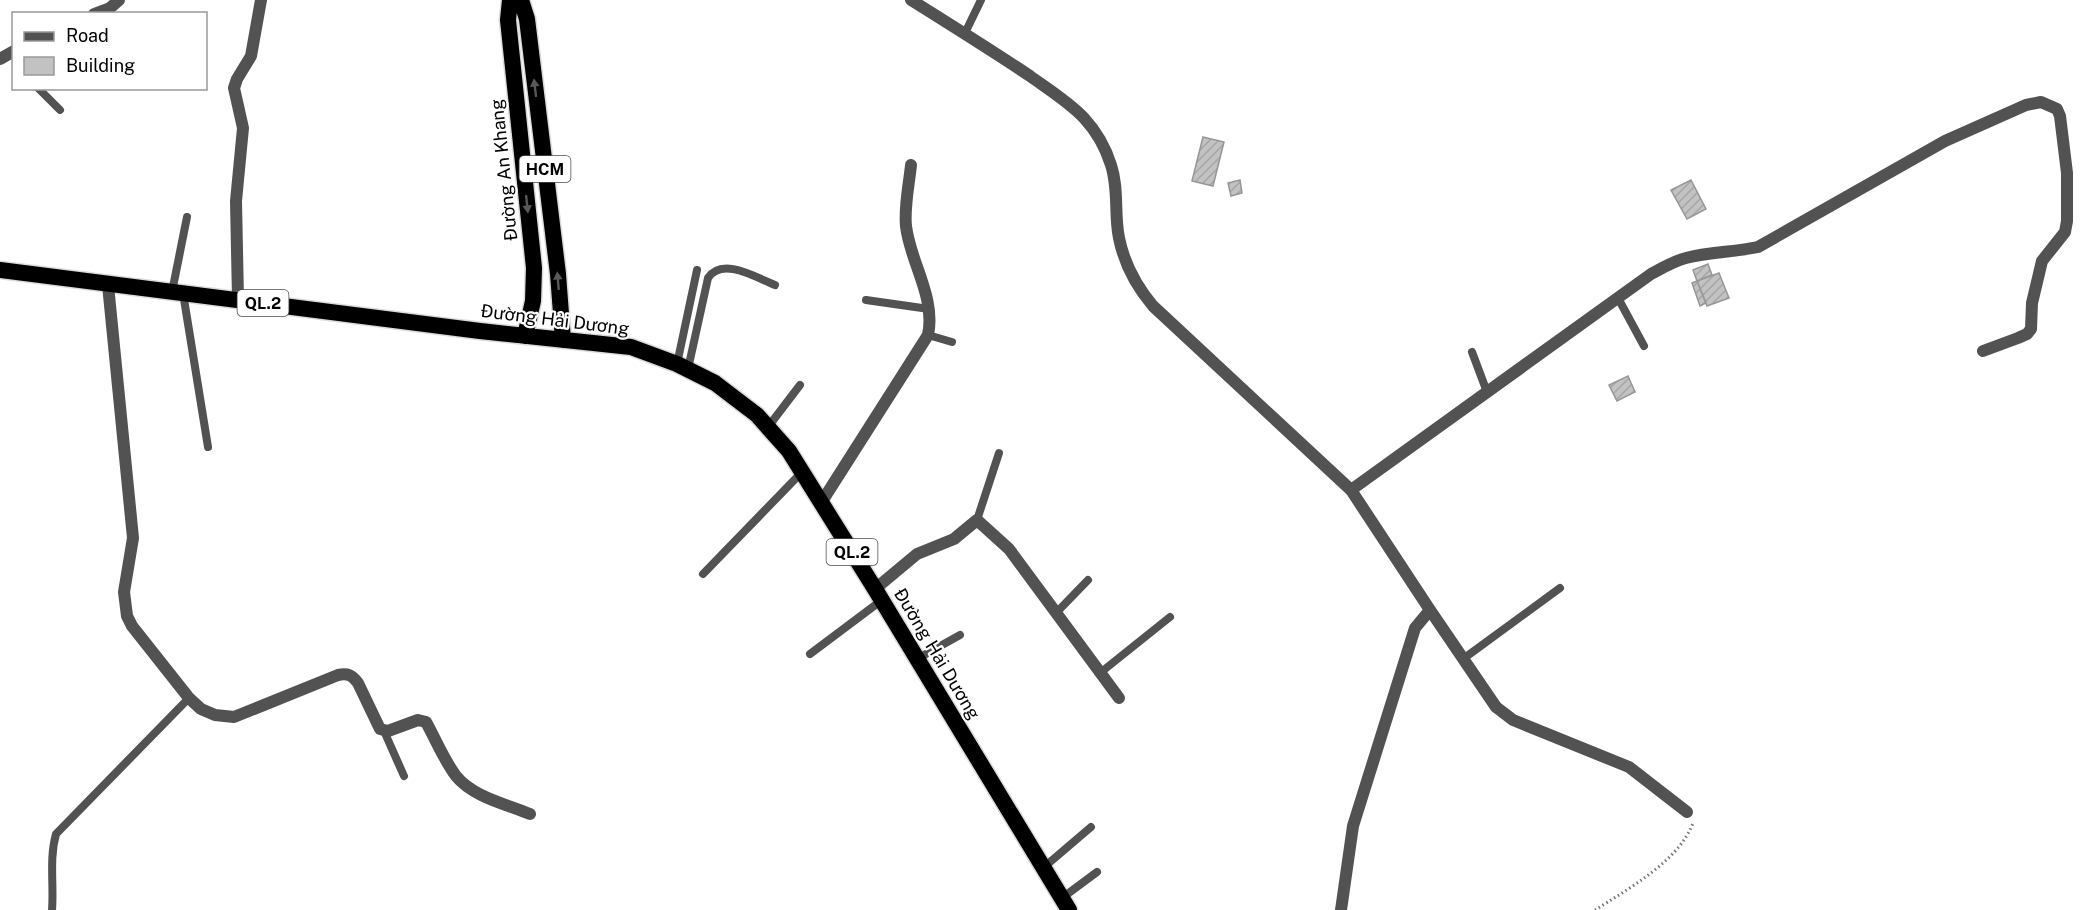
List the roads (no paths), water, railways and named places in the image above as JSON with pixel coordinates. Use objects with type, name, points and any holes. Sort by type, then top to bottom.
[{"type":"highway","name":"Đường An Khang","points":[[510,0],[508,20],[534,268],[533,301],[525,336]]},
{"type":"highway","name":"HCM","points":[[521,0],[528,31],[558,274],[563,340]]},
{"type":"highway","name":"Đường Hải Dương","points":[[0,270],[525,336],[631,347],[683,366],[715,383],[757,415],[789,451],[879,595],[1065,904]]},
{"type":"street","points":[[99,12],[110,8],[119,0]]},
{"type":"street","points":[[238,299],[237,201],[243,128],[234,88],[252,56],[261,0]]},
{"type":"street","points":[[911,0],[1059,96],[1084,118],[1103,146],[1111,165],[1116,185],[1119,238],[1140,290],[1161,314],[1352,490],[1430,610],[1497,707],[1513,720],[1629,767],[1687,812]]},
{"type":"street","points":[[1352,490],[1651,274],[1687,257],[1758,247],[1945,141],[2026,105],[2041,102],[2057,109],[2060,116],[2067,173],[2065,232],[2043,261],[2038,273],[2032,303],[2031,329],[2027,334],[1983,351]]},
{"type":"street","points":[[821,503],[928,334],[929,309],[906,228],[911,165]]},
{"type":"street","points":[[108,285],[133,538],[124,603],[132,626],[189,698],[201,708],[215,714],[234,717],[338,675],[353,676],[377,726],[384,731],[423,720],[456,775],[464,784],[475,792],[530,814]]},
{"type":"street","points":[[879,595],[917,554],[954,539],[977,520],[1010,549],[1119,698]]},
{"type":"street","points":[[1341,910],[1356,816],[1416,628],[1430,610]]},
{"type":"lane","points":[[965,33],[981,0]]},
{"type":"lane","points":[[40,90],[60,110]]},
{"type":"lane","points":[[187,217],[177,293],[208,447]]},
{"type":"lane","points":[[683,366],[711,272],[720,267],[733,269],[775,285]]},
{"type":"lane","points":[[683,366],[697,270]]},
{"type":"lane","points":[[1618,298],[1644,346]]},
{"type":"lane","points":[[866,300],[929,309]]},
{"type":"lane","points":[[928,334],[952,342]]},
{"type":"lane","points":[[1472,352],[1487,392]]},
{"type":"lane","points":[[768,428],[800,385]]},
{"type":"lane","points":[[977,520],[999,453]]},
{"type":"lane","points":[[703,574],[802,472]]},
{"type":"lane","points":[[1057,612],[1088,580]]},
{"type":"lane","points":[[1463,659],[1560,588]]},
{"type":"lane","points":[[810,654],[879,595]]},
{"type":"lane","points":[[1100,673],[1170,617]]},
{"type":"lane","points":[[917,659],[960,635]]},
{"type":"lane","points":[[52,910],[51,862],[56,834],[189,698]]},
{"type":"lane","points":[[384,731],[404,776]]},
{"type":"lane","points":[[1043,867],[1091,827]]},
{"type":"lane","points":[[1065,904],[1097,872]]}]
